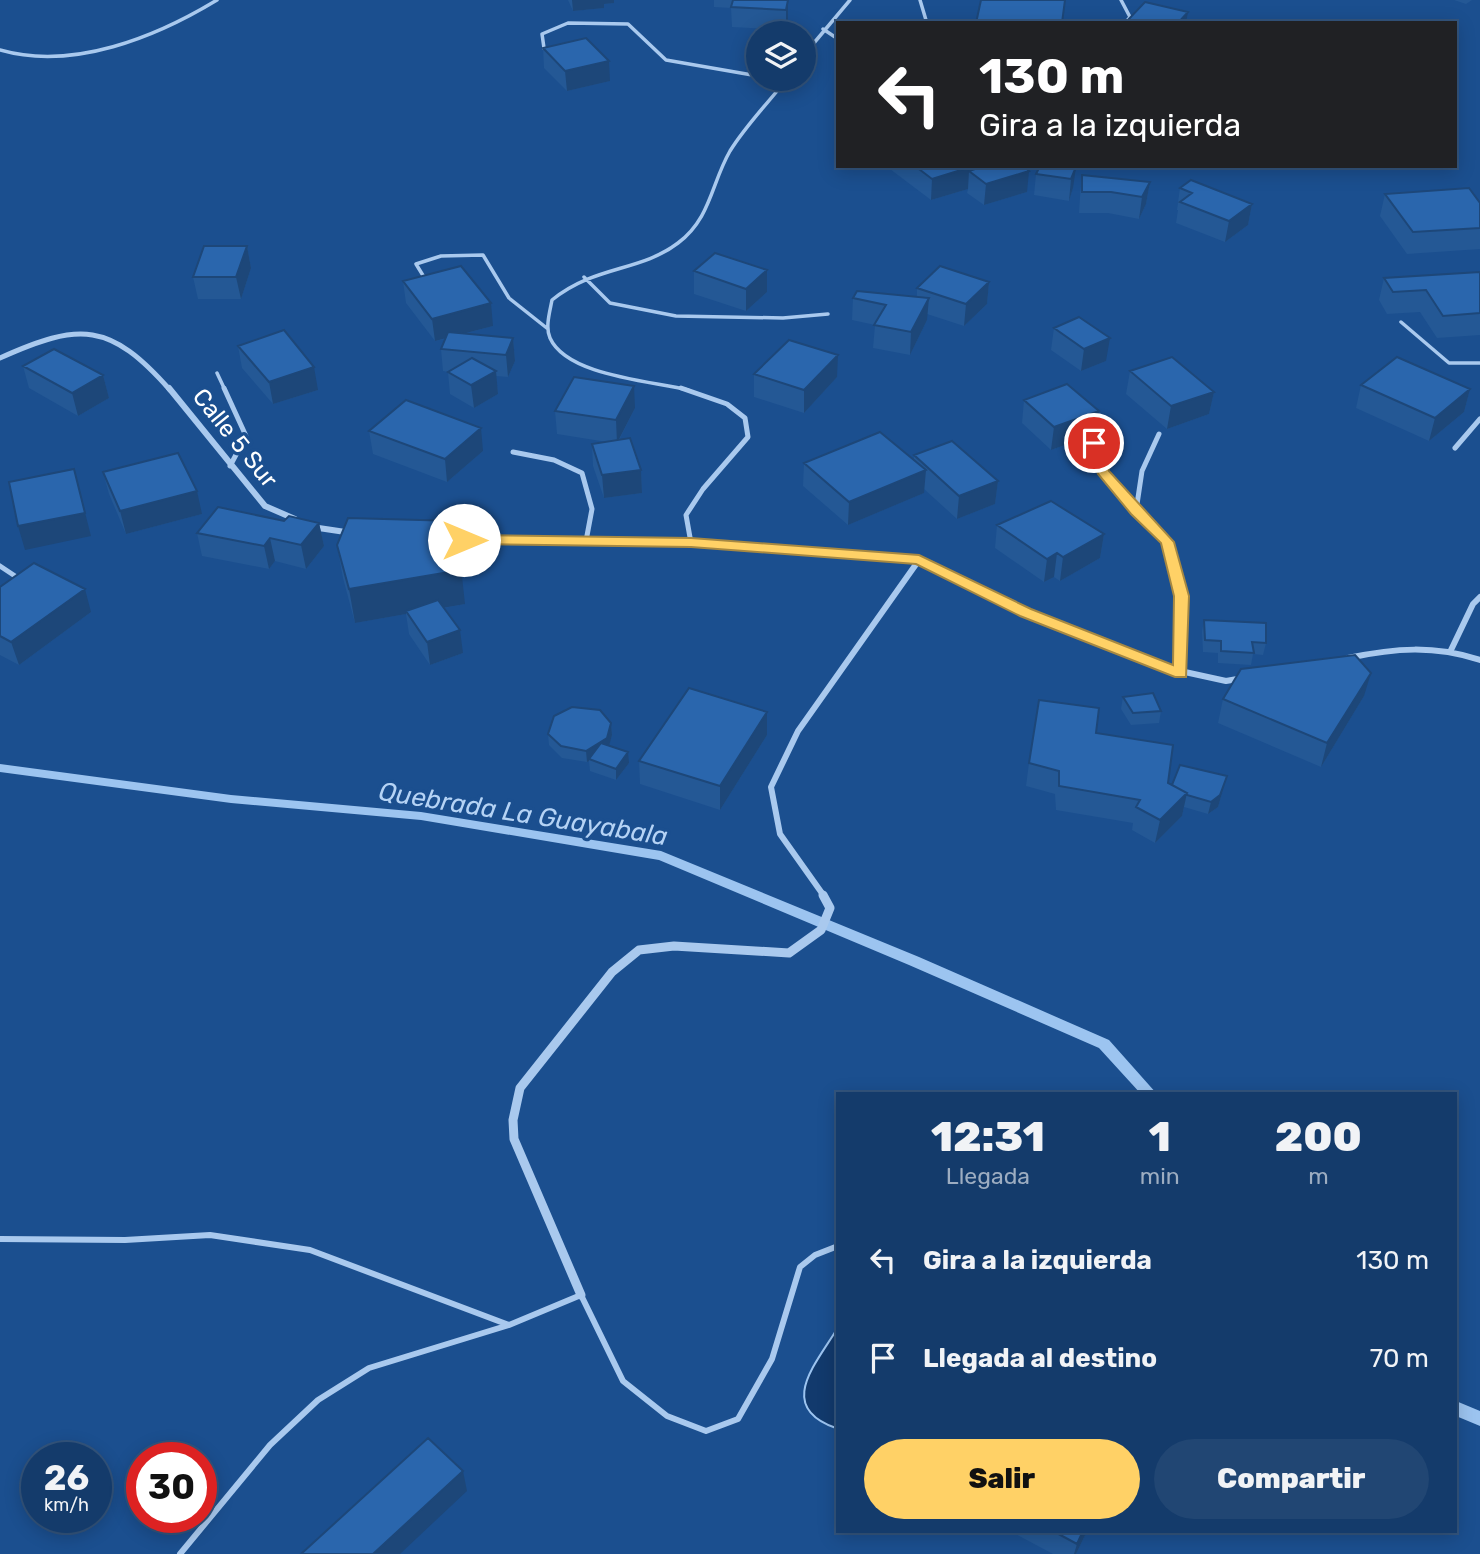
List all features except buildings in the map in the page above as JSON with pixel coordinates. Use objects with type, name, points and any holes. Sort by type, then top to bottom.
[{"type":"street","name":"Calle 5 Sur","points":[[0,358],[48,338],[82,332],[115,340],[171,389],[230,466],[268,508],[319,529],[360,534]]},
{"type":"street","points":[[442,540],[691,543],[919,560],[1026,613],[1181,673],[1226,681],[1250,676]]},
{"type":"street","points":[[581,1295],[514,1139],[513,1120],[520,1088],[612,972],[639,950],[674,946],[789,953],[821,930],[830,908],[818,885],[780,834],[771,787],[798,731],[919,560]]},
{"type":"street","points":[[1451,650],[1473,604],[1480,597]]},
{"type":"street","points":[[1337,660],[1413,645],[1451,650],[1480,660]]},
{"type":"lane","points":[[0,50],[15,55],[76,53],[127,46],[175,26],[217,0]]},
{"type":"lane","points":[[816,38],[850,0]]},
{"type":"lane","points":[[920,0],[928,21]]},
{"type":"lane","points":[[1121,0],[1130,17],[1127,21]]},
{"type":"lane","points":[[544,48],[542,34],[568,23],[628,24],[666,61],[746,74]]},
{"type":"lane","points":[[823,29],[836,38]]},
{"type":"lane","points":[[691,543],[686,515],[703,488],[748,437],[745,418],[722,400],[582,364],[554,346],[548,329],[552,300],[568,284],[660,256],[691,233],[712,204],[730,153],[778,91]]},
{"type":"lane","points":[[430,287],[416,264],[441,256],[483,255],[494,279],[514,306],[548,329]]},
{"type":"lane","points":[[584,277],[610,303],[676,316],[783,318],[828,314]]},
{"type":"lane","points":[[1401,322],[1449,363],[1480,363]]},
{"type":"lane","points":[[217,373],[246,436],[230,466]]},
{"type":"lane","points":[[1455,448],[1480,419]]},
{"type":"lane","points":[[1136,511],[1137,485],[1148,452],[1159,434]]},
{"type":"lane","points":[[1094,443],[1103,471],[1136,511],[1167,542],[1182,596],[1181,673]]},
{"type":"lane","points":[[513,452],[554,460],[582,473],[592,509],[586,541]]},
{"type":"lane","points":[[0,566],[15,576]]},
{"type":"lane","points":[[0,1240],[125,1240],[209,1235],[310,1250],[509,1325]]},
{"type":"lane","points":[[180,1554],[270,1445],[318,1400],[369,1368],[509,1325],[581,1295],[623,1381],[667,1416],[706,1431],[738,1419],[772,1359],[800,1267],[814,1255],[836,1247]]},
{"type":"water","points":[[836,1331],[836,1428],[818,1419],[808,1409],[804,1397],[806,1384]]},
{"type":"waterway","name":"Quebrada La Guayabala","points":[[0,768],[231,799],[421,816],[661,856],[914,961],[1104,1044],[1148,1092]]},
{"type":"waterway","name":"Quebrada La Guayabala","points":[[1457,1408],[1480,1419]]},
{"type":"route","points":[[464,540],[691,543],[833,551],[919,560],[1026,613],[1181,673],[1184,633],[1182,596],[1167,542],[1136,511],[1103,471],[1094,443]]}]
